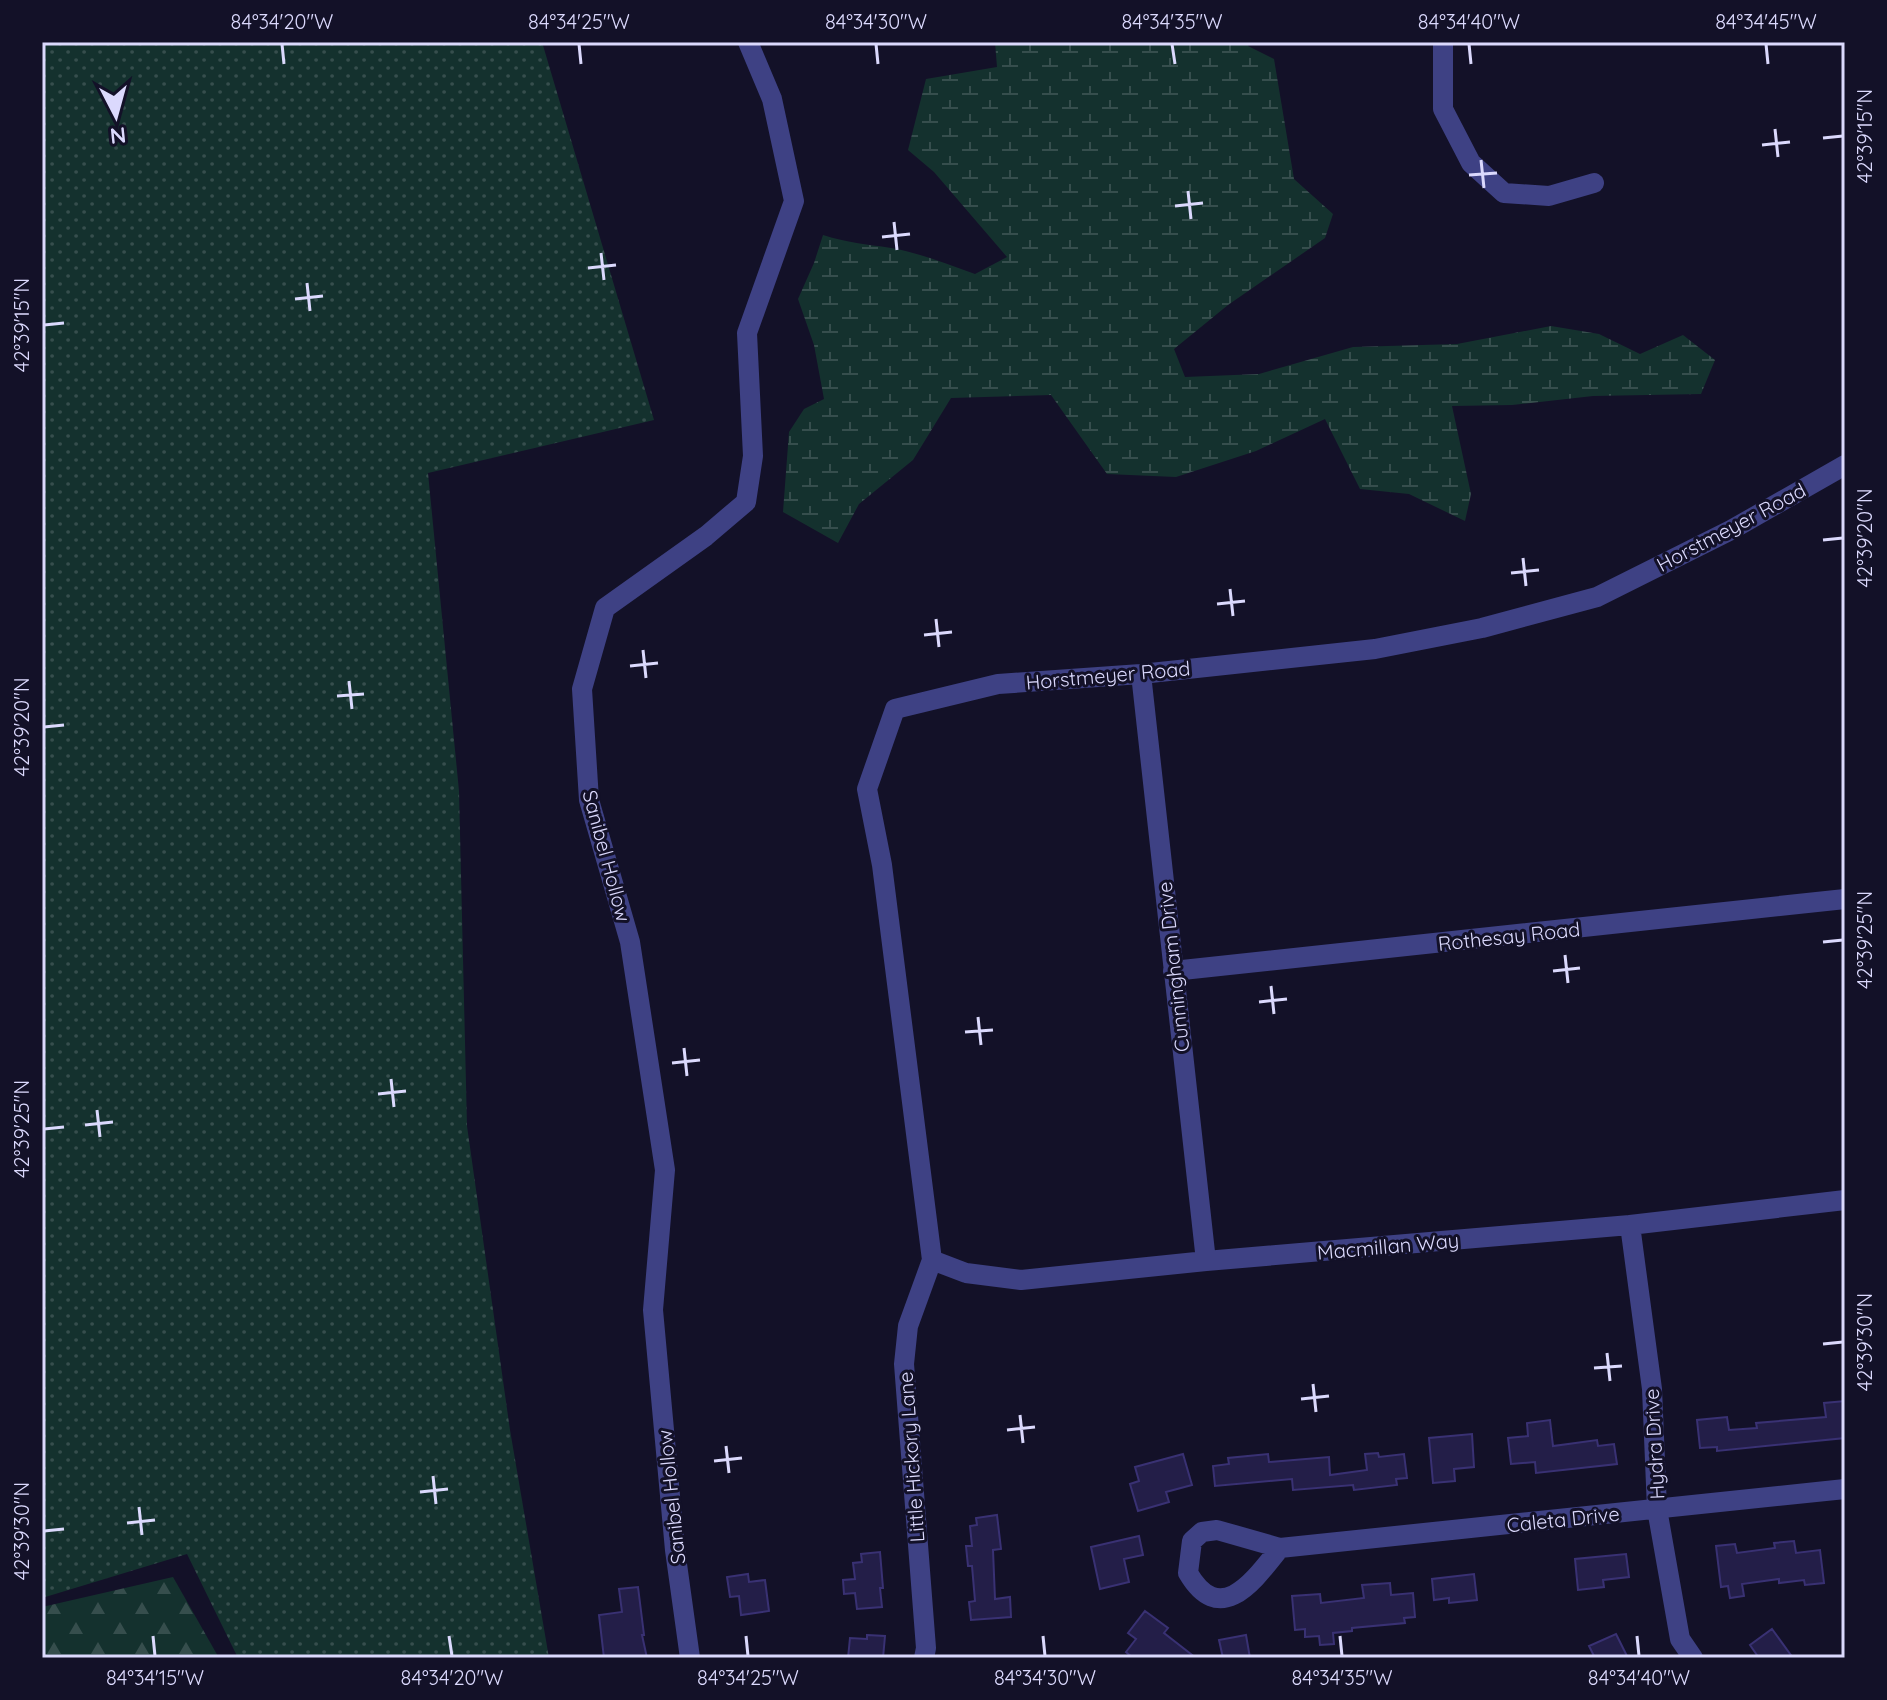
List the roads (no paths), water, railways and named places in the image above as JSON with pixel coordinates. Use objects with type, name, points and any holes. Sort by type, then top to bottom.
[{"type":"street","name":"Sanibel Hollow","points":[[690,1658],[675,1550],[653,1310],[665,1170],[630,942],[589,800],[582,689],[605,608],[706,536],[746,502],[753,456],[747,333],[794,201],[772,99],[748,42]]},
{"type":"street","points":[[1443,42],[1443,109],[1471,163],[1504,193],[1549,196],[1594,183]]},
{"type":"street","name":"Horstmeyer Road","points":[[932,1260],[882,865],[867,789],[895,709],[998,684],[1141,674],[1375,649],[1482,628],[1597,597],[1731,530],[1845,465]]},
{"type":"street","name":"Cunningham Drive","points":[[1141,674],[1206,1261]]},
{"type":"street","name":"Rothesay Road","points":[[1173,971],[1845,899]]},
{"type":"street","name":"Macmillan Way","points":[[932,1260],[966,1273],[1021,1280],[1630,1225],[1845,1200]]},
{"type":"street","name":"Hydra Drive","points":[[1630,1225],[1652,1389],[1657,1509],[1680,1639],[1693,1658]]},
{"type":"street","name":"Little Hickory Lane","points":[[924,1658],[926,1648],[904,1364],[908,1326],[932,1260]]},
{"type":"street","name":"Caleta Drive","points":[[1280,1548],[1242,1592],[1229,1597],[1214,1598],[1203,1593],[1188,1573],[1192,1541],[1202,1532],[1217,1530],[1280,1548],[1845,1489]]}]
